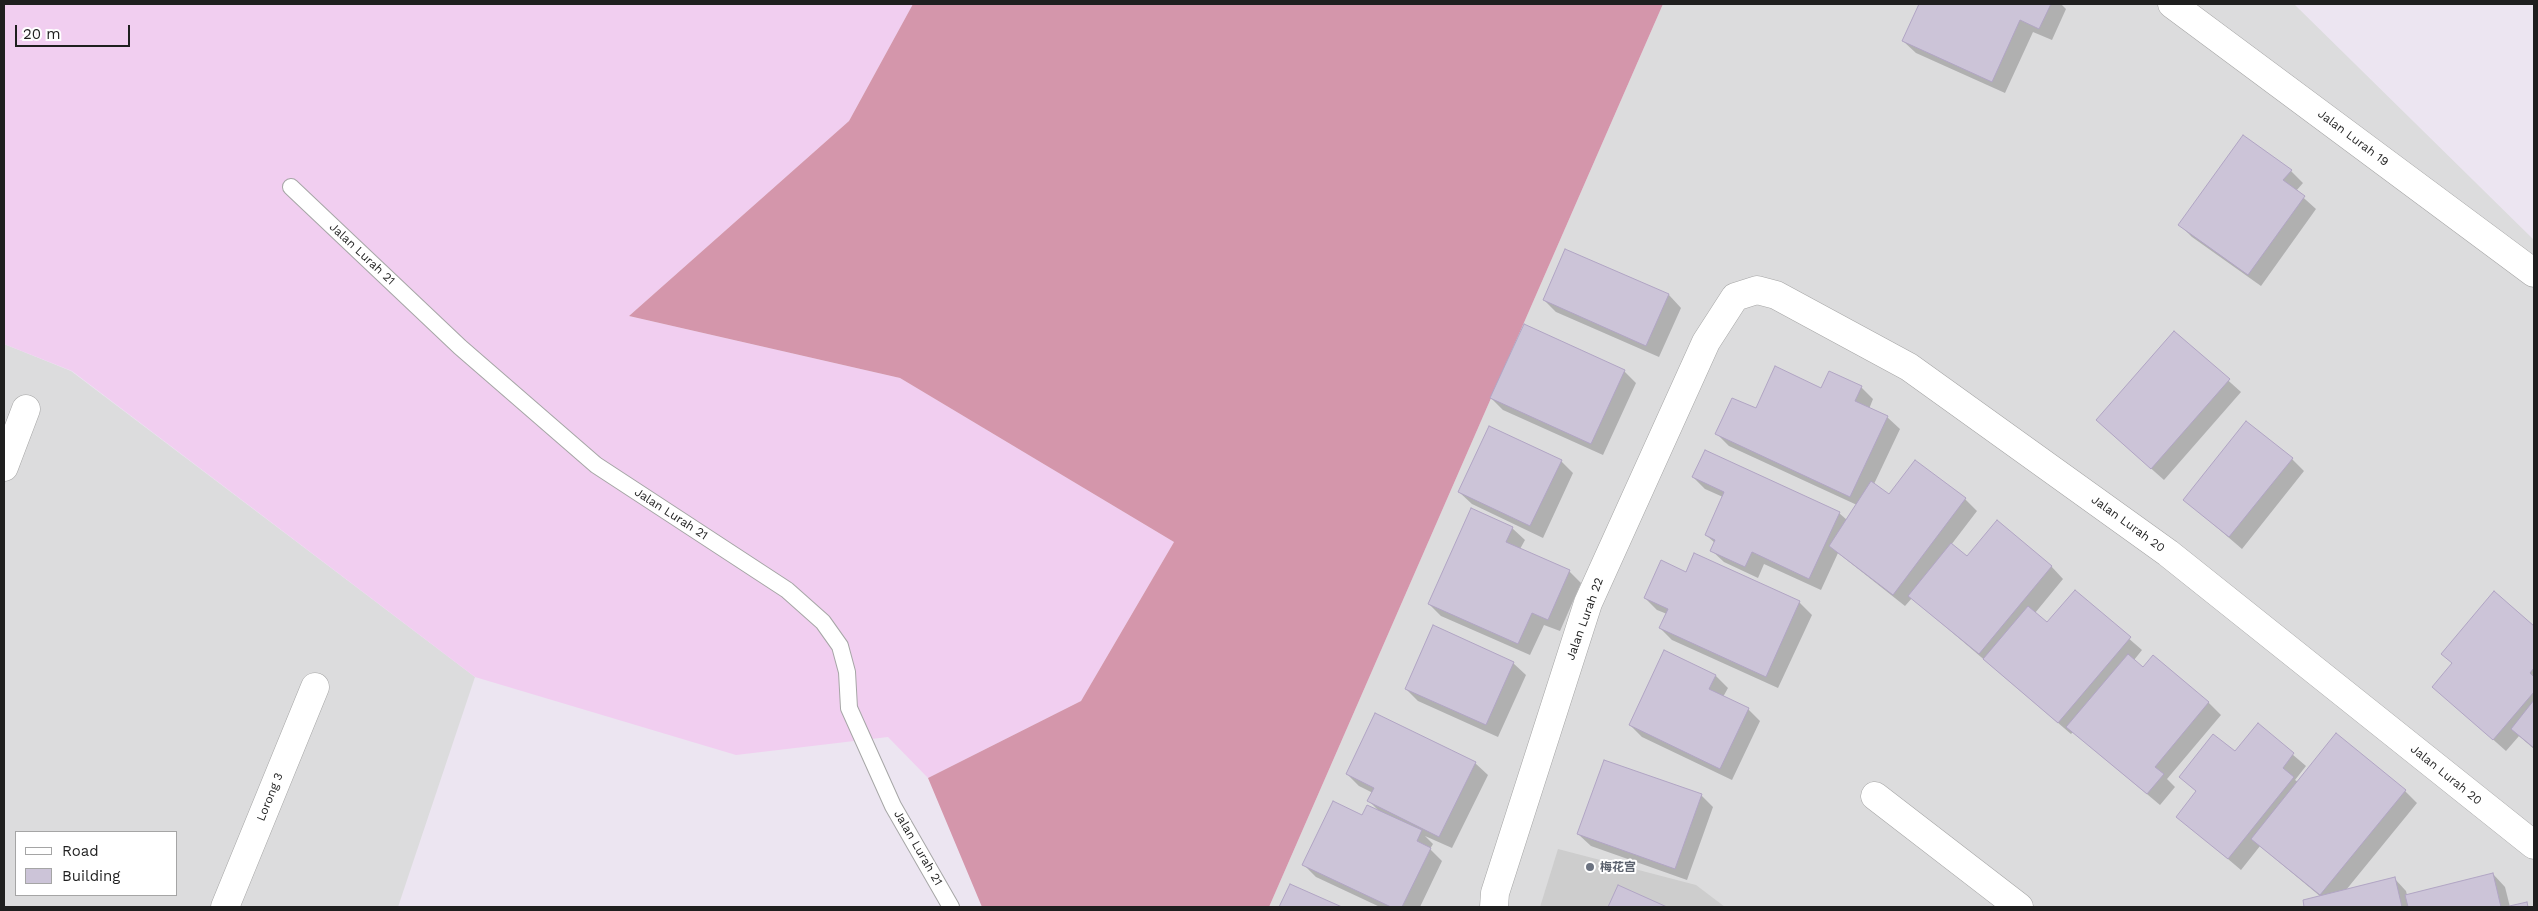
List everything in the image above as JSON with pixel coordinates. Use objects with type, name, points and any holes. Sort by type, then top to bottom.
[{"type":"street","name":"Jalan Lurah 19","points":[[2172,4],[2534,273]]},
{"type":"street","name":"Jalan Lurah 20","points":[[1706,342],[1735,298],[1757,290],[1776,295],[1909,367],[2168,553],[2534,845]]},
{"type":"street","name":"Jalan Lurah 22","points":[[1494,907],[1495,893],[1588,603],[1706,342]]},
{"type":"street","points":[[4,467],[26,409]]},
{"type":"street","name":"Lorong 3","points":[[225,907],[315,687]]},
{"type":"street","points":[[1875,796],[2019,907]]},
{"type":"lane","name":"Jalan Lurah 21","points":[[291,187],[460,347],[596,465],[787,590],[823,622],[840,646],[847,672],[849,708],[885,789],[950,907]]},
{"type":"shaded area","points":[[4,4],[913,4],[849,121],[629,316],[900,378],[1174,542],[1081,701],[928,778],[888,737],[736,755],[475,677],[72,371],[4,344]]},
{"type":"shaded area","points":[[913,4],[1663,4],[1269,907],[982,907],[928,778],[1081,701],[1174,542],[900,378],[629,316],[849,121]]},
{"type":"shaded area","points":[[1663,4],[2294,4],[2534,240],[2534,907],[1269,907]]},
{"type":"shaded area","points":[[4,344],[71,371],[475,677],[398,907],[4,907]]},
{"type":"shaded area","name":"梅花宫","points":[[1558,849],[1696,885],[1725,907],[1540,907]]},
{"type":"building","points":[[1919,4],[2051,4],[2039,29],[2020,20],[1992,82],[1902,41]]},
{"type":"building","points":[[2243,135],[2292,170],[2283,180],[2305,196],[2248,275],[2178,225]]},
{"type":"building","points":[[1565,249],[1669,294],[1646,346],[1543,300]]},
{"type":"building","points":[[1524,324],[1625,370],[1591,444],[1490,398]]},
{"type":"building","points":[[2174,331],[2230,379],[2151,469],[2096,420]]},
{"type":"building","points":[[1775,366],[1821,388],[1829,371],[1862,386],[1855,401],[1888,416],[1850,497],[1715,434],[1732,398],[1756,408]]},
{"type":"building","points":[[2246,421],[2293,458],[2229,537],[2183,500]]},
{"type":"building","points":[[1489,426],[1562,460],[1530,526],[1458,492]]},
{"type":"building","points":[[1705,450],[1840,512],[1809,579],[1752,552],[1745,567],[1710,551],[1715,540],[1705,535],[1724,492],[1692,477]]},
{"type":"building","points":[[1915,460],[1966,498],[1893,595],[1829,546],[1871,481],[1889,494]]},
{"type":"building","points":[[1471,508],[1513,527],[1506,542],[1570,570],[1548,620],[1532,613],[1518,644],[1428,604]]},
{"type":"building","points":[[1997,520],[2052,566],[1979,654],[1908,596],[1951,543],[1967,556]]},
{"type":"building","points":[[1694,553],[1800,601],[1766,677],[1659,628],[1668,609],[1644,598],[1661,560],[1686,572]]},
{"type":"building","points":[[2075,590],[2131,637],[2058,723],[1983,659],[2028,606],[2047,622]]},
{"type":"building","points":[[2494,591],[2534,626],[2534,668],[2530,673],[2534,677],[2534,692],[2493,740],[2432,687],[2452,663],[2441,654]]},
{"type":"building","points":[[1433,625],[1514,662],[1486,725],[1405,689]]},
{"type":"building","points":[[1664,650],[1716,675],[1709,689],[1749,708],[1720,769],[1629,725]]},
{"type":"building","points":[[2128,654],[2143,667],[2153,655],[2209,702],[2155,767],[2164,774],[2147,794],[2066,727]]},
{"type":"building","points":[[2534,700],[2534,748],[2511,729]]},
{"type":"building","points":[[1375,713],[1476,762],[1439,837],[1367,801],[1374,788],[1346,774]]},
{"type":"building","points":[[2258,723],[2294,753],[2283,768],[2294,777],[2228,859],[2176,817],[2196,791],[2179,777],[2213,734],[2235,751]]},
{"type":"building","points":[[2336,733],[2406,790],[2320,895],[2251,839]]},
{"type":"building","points":[[1604,760],[1702,794],[1675,869],[1577,834]]},
{"type":"building","points":[[1333,801],[1362,815],[1367,805],[1422,830],[1417,841],[1431,848],[1402,907],[1391,907],[1302,865]]},
{"type":"building","points":[[2493,873],[2501,907],[2408,907],[2405,895]]},
{"type":"building","points":[[2395,877],[2402,907],[2304,907],[2303,900]]},
{"type":"building","points":[[1290,884],[1342,907],[1279,907]]},
{"type":"building","points":[[1618,885],[1667,907],[1608,907]]},
{"type":"building","points":[[2527,902],[2528,907],[2505,907]]},
{"type":"place","name":"梅花宫","points":[[1590,867]]}]
